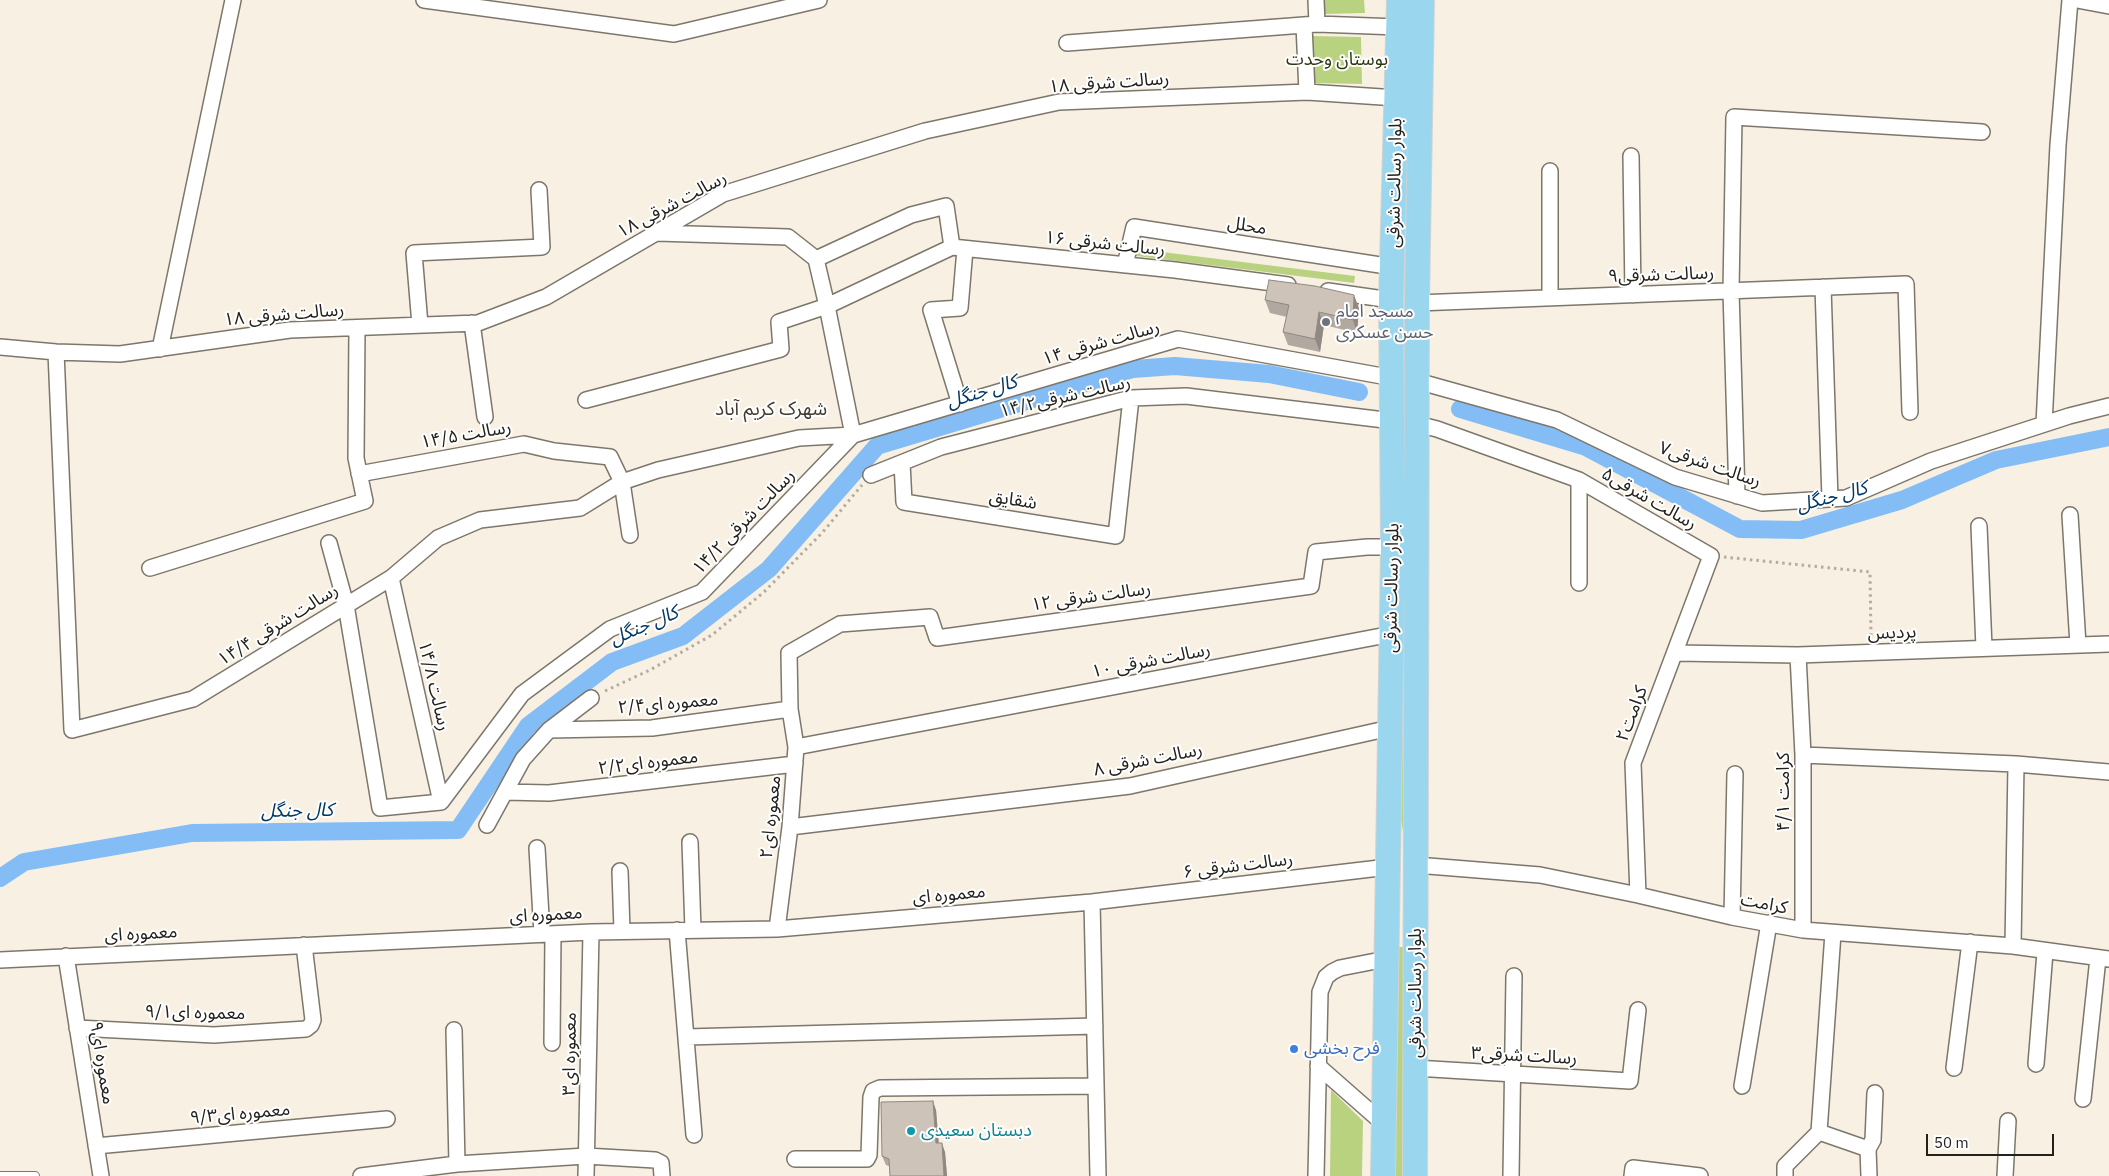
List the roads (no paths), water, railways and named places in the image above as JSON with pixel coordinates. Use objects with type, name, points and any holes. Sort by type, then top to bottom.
[{"type":"main road","name":"بلوار رسالت شرقی","points":[[1384,1176],[1393,547],[1391,300],[1399,0]]},
{"type":"main road","name":"بلوار رسالت شرقی","points":[[1415,1176],[1417,303],[1422,0]]},
{"type":"main road","points":[[1393,547],[1417,547]]},
{"type":"street","points":[[160,349],[233,0]]},
{"type":"street","points":[[424,0],[674,34],[819,0]]},
{"type":"street","points":[[1307,92],[1310,24],[1316,0]]},
{"type":"street","points":[[2044,424],[2058,145],[2070,0]]},
{"type":"street","points":[[2077,0],[2109,6]]},
{"type":"street","points":[[1067,44],[1310,24],[1398,27]]},
{"type":"street","name":"رسالت شرقی ۱۸","points":[[0,348],[120,354],[290,330],[478,323],[546,297],[724,194],[944,127],[1059,102],[1307,92],[1397,98]]},
{"type":"street","points":[[1737,496],[1731,291],[1734,117],[1982,132]]},
{"type":"street","points":[[1631,156],[1633,295]]},
{"type":"street","points":[[1550,171],[1550,298]]},
{"type":"street","points":[[420,325],[414,253],[542,247],[539,190]]},
{"type":"street","points":[[816,258],[911,216],[946,206],[958,248],[960,308],[931,310],[960,404]]},
{"type":"street","name":"محلل","points":[[1125,265],[1134,227],[1393,267]]},
{"type":"street","points":[[656,233],[788,237],[816,258],[853,435]]},
{"type":"street","points":[[586,400],[782,349],[779,322],[827,306],[958,248]]},
{"type":"street","name":"رسالت شرقی ۱۶","points":[[958,248],[1125,265],[1391,300]]},
{"type":"street","name":"رسالت شرقی۹","points":[[1417,303],[1906,284],[1910,412]]},
{"type":"street","points":[[1823,287],[1830,499]]},
{"type":"street","points":[[472,323],[485,417]]},
{"type":"street","points":[[150,568],[365,501],[356,458],[356,328]]},
{"type":"street","name":"رسالت شرقی ۱۴","points":[[853,435],[1178,339],[1393,378]]},
{"type":"street","name":"رسالت شرقی ۱۴/۴","points":[[56,352],[72,730],[193,699],[390,578],[438,538],[480,520],[580,508],[622,482],[658,470],[799,438],[853,435]]},
{"type":"street","name":"رسالت شرقی۷","points":[[1417,381],[1557,420],[1675,477],[1762,503],[1846,498],[1931,461],[2044,424],[2109,406]]},
{"type":"street","name":"رسالت شرقی۱۴/۲","points":[[871,475],[941,447],[1131,398],[1186,396],[1393,421]]},
{"type":"street","name":"شقایق","points":[[902,462],[904,502],[1116,536],[1131,398]]},
{"type":"street","name":"رسالت شرقی۵","points":[[1417,424],[1437,429],[1579,480],[1711,556]]},
{"type":"street","name":"رسالت شرقی ۱۴/۲","points":[[441,802],[522,694],[610,629],[702,592],[853,435]]},
{"type":"street","name":"رسالت ۱۴/۵","points":[[359,474],[524,444],[554,451],[610,457],[622,482]]},
{"type":"street","points":[[1579,480],[1579,582]]},
{"type":"street","points":[[622,482],[630,534]]},
{"type":"street","points":[[2070,516],[2078,645]]},
{"type":"street","points":[[1979,526],[1984,648]]},
{"type":"street","points":[[329,543],[346,605],[380,808],[441,802]]},
{"type":"street","name":"رسالت شرقی ۱۲","points":[[789,653],[840,624],[930,617],[936,638],[1311,586],[1316,552],[1367,547],[1393,547]]},
{"type":"street","name":"کرامت۲","points":[[1638,895],[1633,763],[1711,556]]},
{"type":"street","name":"رسالت ۱۴/۸","points":[[390,578],[441,802]]},
{"type":"street","name":"رسالت شرقی ۱۰","points":[[796,747],[1392,634]]},
{"type":"street","name":"پردیس","points":[[1676,653],[1798,655],[2109,644]]},
{"type":"street","name":"معموره ای۲","points":[[777,929],[790,827],[796,747],[790,709],[789,653]]},
{"type":"street","name":"کرامت ۴/۱","points":[[1798,655],[1803,755],[1803,930]]},
{"type":"street","points":[[488,825],[523,759],[550,730],[591,698]]},
{"type":"street","name":"معموره ای۲/۴","points":[[550,730],[652,728],[790,709]]},
{"type":"street","name":"رسالت شرقی ۸","points":[[790,827],[1130,786],[1390,728]]},
{"type":"street","points":[[1803,755],[2016,764],[2109,772]]},
{"type":"street","name":"معموره ای۲/۲","points":[[505,792],[549,793],[795,764]]},
{"type":"street","points":[[2013,946],[2016,764]]},
{"type":"street","points":[[1732,917],[1735,774]]},
{"type":"street","points":[[690,842],[693,930]]},
{"type":"street","points":[[537,848],[547,934],[552,1043]]},
{"type":"street","name":"کرامت","points":[[1416,865],[1540,875],[1732,917],[1803,930],[2013,946],[2045,952],[2103,958]]},
{"type":"street","name":"رسالت شرقی ۶","points":[[1092,902],[1388,867]]},
{"type":"street","points":[[620,871],[622,932]]},
{"type":"street","points":[[1092,902],[1098,1176]]},
{"type":"street","name":"معموره ای","points":[[0,960],[592,932],[777,929],[1092,902]]},
{"type":"street","points":[[1742,1086],[1769,923]]},
{"type":"street","points":[[677,930],[694,1135]]},
{"type":"street","name":"معموره ای۳","points":[[586,1176],[592,932]]},
{"type":"street","points":[[1785,1176],[1785,1166],[1819,1132],[1833,932]]},
{"type":"street","points":[[1954,1068],[1970,942]]},
{"type":"street","name":"معموره ای۹/۱","points":[[77,1028],[214,1035],[306,1029],[313,1020],[304,945]]},
{"type":"street","points":[[2036,1064],[2045,952]]},
{"type":"street","name":"معموره ای۹","points":[[66,956],[101,1176]]},
{"type":"street","points":[[2083,1099],[2103,958]]},
{"type":"street","points":[[1316,1176],[1320,992],[1326,977],[1340,968],[1386,959]]},
{"type":"street","points":[[1510,1176],[1514,976]]},
{"type":"street","name":"رسالت شرقی۳","points":[[1416,1068],[1630,1081],[1638,1010]]},
{"type":"street","points":[[686,1037],[1095,1026]]},
{"type":"street","points":[[454,1030],[457,1164]]},
{"type":"street","points":[[1318,1066],[1384,1124]]},
{"type":"street","points":[[795,1159],[867,1159],[869,1155],[870,1097],[873,1092],[880,1088],[1096,1086]]},
{"type":"street","points":[[1869,1176],[1868,1149],[1873,1140],[1875,1094]]},
{"type":"street","name":"معموره ای۹/۳","points":[[96,1146],[387,1119]]},
{"type":"street","points":[[2005,1176],[2008,1121]]},
{"type":"street","points":[[1819,1132],[1868,1149]]},
{"type":"street","points":[[361,1176],[457,1164],[586,1156],[655,1160],[661,1163],[662,1176]]},
{"type":"street","points":[[1632,1176],[1633,1168],[1700,1176]]},
{"type":"lane","points":[[0,1176],[35,1176]]},
{"type":"waterway","name":"کال جنگل","points":[[0,878],[24,862],[192,833],[458,830],[528,726],[612,662],[683,636],[769,569],[877,446],[1133,369],[1175,366],[1269,374],[1359,392]]},
{"type":"waterway","name":"کال جنگل","points":[[1460,409],[1586,447],[1740,529],[1801,530],[1902,500],[1996,460],[2109,437]]},
{"type":"place","name":"مسجد امام حسن عسکری","points":[[1326,322]]},
{"type":"place","name":"فرح بخشی","points":[[1294,1049]]},
{"type":"place","name":"دبستان سعیدی","points":[[911,1131]]},
{"type":"district","name":"شهرک کریم آباد","points":[[771,410]]},
{"type":"park label","name":"بوستان وحدت","points":[[1337,60]]}]
